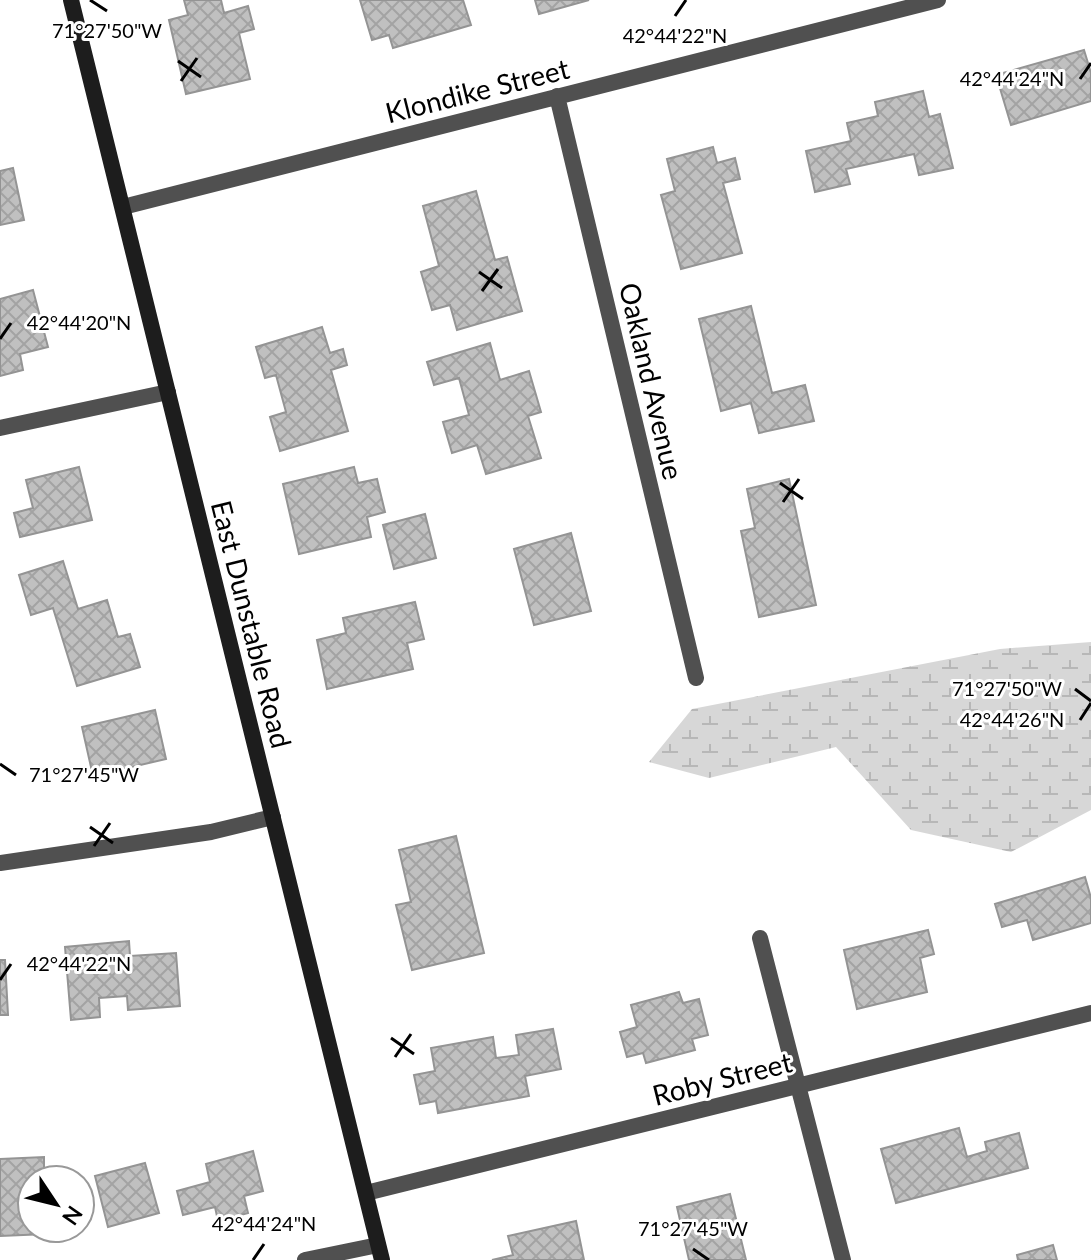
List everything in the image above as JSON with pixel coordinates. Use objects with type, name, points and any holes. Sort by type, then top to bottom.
[{"type":"street","name":"East Dunstable Road","points":[[71,0],[380,1253]]},
{"type":"street","name":"Klondike Street","points":[[123,207],[916,3],[938,0]]},
{"type":"street","name":"Oakland Avenue","points":[[557,96],[696,678]]},
{"type":"street","points":[[0,428],[168,392]]},
{"type":"street","points":[[0,863],[211,832],[273,817]]},
{"type":"street","points":[[760,938],[843,1260]]},
{"type":"street","name":"Roby Street","points":[[366,1193],[1091,1013]]},
{"type":"street","points":[[305,1260],[380,1253]]},
{"type":"green space","points":[[1091,642],[1091,810],[1011,852],[911,830],[836,747],[709,778],[649,762],[692,709],[1000,649]]},
{"type":"building","points":[[184,0],[221,0],[224,13],[248,6],[254,29],[239,33],[250,79],[186,94],[169,20],[188,15]]},
{"type":"building","points":[[360,0],[463,0],[471,25],[393,48],[389,35],[372,40]]},
{"type":"building","points":[[535,0],[589,0],[539,14]]},
{"type":"building","points":[[1084,50],[1091,73],[1091,101],[1011,125],[996,75]]},
{"type":"building","points":[[923,91],[929,117],[940,114],[953,168],[919,175],[914,154],[846,169],[850,184],[815,192],[806,151],[851,141],[847,123],[878,116],[875,102]]},
{"type":"building","points":[[713,147],[717,163],[735,158],[740,179],[723,183],[742,253],[681,269],[661,195],[675,191],[667,159]]},
{"type":"building","points":[[13,168],[24,220],[0,225],[0,171]]},
{"type":"building","points":[[476,191],[495,260],[507,257],[522,311],[457,330],[450,305],[432,310],[421,272],[439,266],[423,206]]},
{"type":"building","points":[[33,290],[48,347],[20,354],[23,370],[0,376],[0,299]]},
{"type":"building","points":[[751,306],[772,393],[805,385],[814,421],[759,433],[751,403],[721,411],[699,319]]},
{"type":"building","points":[[322,327],[330,353],[343,349],[347,365],[331,370],[348,431],[280,451],[270,417],[286,412],[276,375],[265,378],[256,347]]},
{"type":"building","points":[[490,343],[500,380],[529,371],[541,412],[528,416],[541,458],[486,474],[477,445],[452,453],[443,422],[469,415],[459,378],[434,385],[427,362]]},
{"type":"building","points":[[79,467],[92,520],[20,537],[14,513],[33,508],[26,480]]},
{"type":"building","points":[[354,467],[358,483],[377,479],[385,512],[367,517],[371,537],[299,554],[283,484]]},
{"type":"building","points":[[789,479],[816,605],[759,617],[741,531],[755,528],[747,489]]},
{"type":"building","points":[[425,514],[436,558],[394,569],[383,525]]},
{"type":"building","points":[[571,533],[591,611],[534,625],[514,549]]},
{"type":"building","points":[[63,561],[78,609],[107,600],[118,637],[130,634],[140,667],[77,686],[53,608],[31,615],[19,575]]},
{"type":"building","points":[[415,602],[424,639],[407,643],[413,669],[327,689],[317,640],[346,633],[343,618]]},
{"type":"building","points":[[155,710],[166,759],[93,776],[82,727]]},
{"type":"building","points":[[456,836],[484,953],[412,970],[396,905],[411,902],[399,850]]},
{"type":"building","points":[[1085,877],[1091,898],[1091,923],[1033,940],[1027,920],[1002,927],[995,904]]},
{"type":"building","points":[[928,930],[934,954],[920,958],[927,992],[857,1009],[844,950]]},
{"type":"building","points":[[129,941],[130,956],[176,953],[180,1006],[128,1010],[127,996],[99,998],[100,1017],[71,1020],[65,947]]},
{"type":"building","points":[[0,960],[5,960],[8,1015],[0,1015]]},
{"type":"building","points":[[679,992],[683,1003],[699,999],[708,1035],[692,1039],[695,1050],[646,1063],[643,1053],[627,1057],[620,1032],[637,1027],[631,1005]]},
{"type":"building","points":[[553,1029],[561,1069],[525,1076],[529,1096],[438,1113],[436,1101],[420,1104],[414,1075],[435,1071],[431,1048],[493,1037],[496,1058],[519,1055],[516,1035]]},
{"type":"building","points":[[959,1128],[967,1157],[987,1151],[985,1142],[1019,1133],[1028,1168],[896,1203],[881,1149]]},
{"type":"building","points":[[253,1151],[263,1191],[244,1196],[248,1213],[218,1221],[215,1207],[183,1215],[177,1191],[210,1182],[206,1164]]},
{"type":"building","points":[[44,1157],[44,1164],[16,1164],[16,1235],[0,1236],[0,1159]]},
{"type":"building","points":[[145,1163],[159,1213],[108,1227],[96,1176]]},
{"type":"building","points":[[730,1194],[746,1260],[689,1260],[677,1207]]},
{"type":"building","points":[[576,1221],[584,1260],[492,1260],[513,1255],[508,1236]]},
{"type":"building","points":[[1053,1245],[1057,1260],[1018,1260],[1017,1255]]}]
